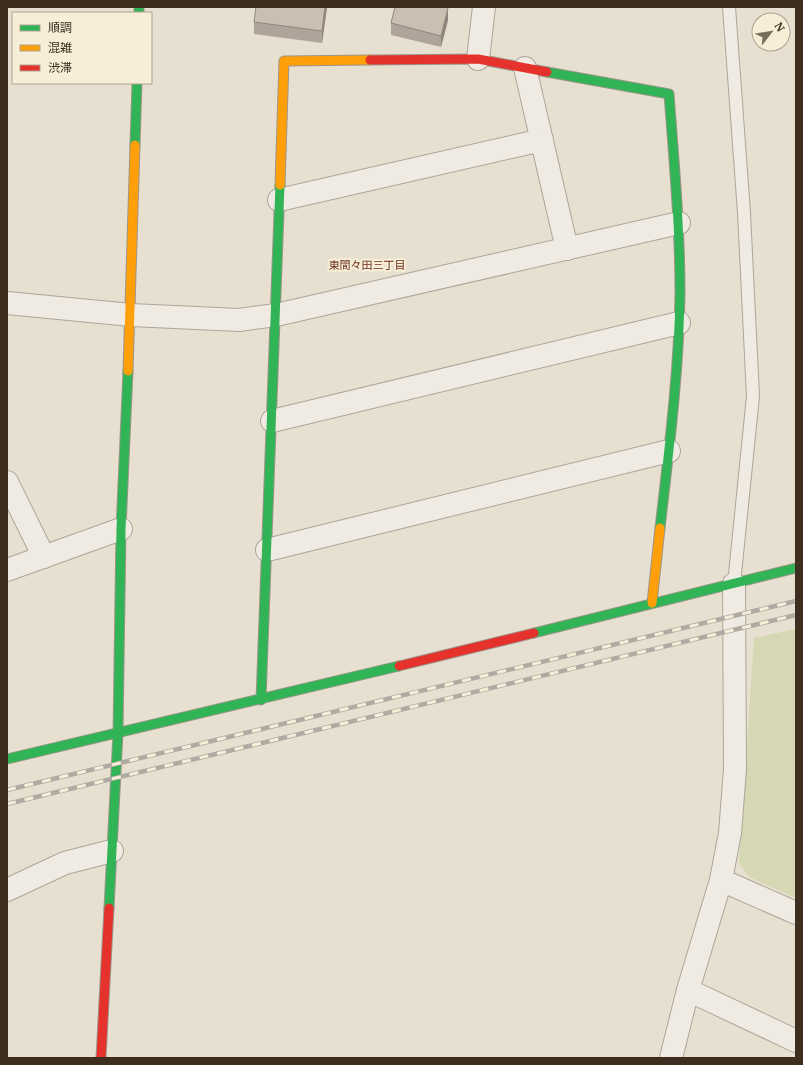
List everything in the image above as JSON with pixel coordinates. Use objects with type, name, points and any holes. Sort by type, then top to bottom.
[{"type":"street","points":[[478,59],[484,7]]},
{"type":"street","points":[[261,700],[284,61],[478,59],[669,94],[679,223],[679,323],[669,451],[652,603]]},
{"type":"street","points":[[525,68],[567,249]]},
{"type":"street","points":[[101,1058],[118,733],[121,529],[131,315],[137,84]]},
{"type":"street","points":[[279,200],[542,140]]},
{"type":"street","points":[[7,303],[131,315],[239,320],[276,315],[679,223]]},
{"type":"street","points":[[272,421],[679,323]]},
{"type":"street","points":[[267,550],[669,451]]},
{"type":"street","points":[[7,482],[44,557]]},
{"type":"street","points":[[7,570],[121,529]]},
{"type":"street","points":[[7,759],[261,700],[796,568]]},
{"type":"street","points":[[671,1058],[688,990],[721,880],[730,833],[735,769],[734,584]]},
{"type":"street","points":[[7,890],[65,864],[112,851]]},
{"type":"street","points":[[721,880],[796,913]]},
{"type":"street","points":[[688,990],[796,1041]]},
{"type":"lane","points":[[730,7],[744,220],[753,396],[734,584]]},
{"type":"green space","points":[[796,629],[796,898],[749,877],[739,863],[754,638]]},
{"type":"building","points":[[256,7],[325,7],[322,31],[254,22]]},
{"type":"building","points":[[395,7],[448,8],[441,36],[391,23]]},
{"type":"railway","points":[[7,790],[796,601]]},
{"type":"railway","points":[[7,804],[796,615]]},
{"type":"traffic: fast","points":[[139,7],[139,12]]},
{"type":"traffic: fast","points":[[547,72],[669,94],[678,218],[680,293],[676,382],[660,528]]},
{"type":"traffic: fast","points":[[135,145],[137,84]]},
{"type":"traffic: fast","points":[[261,700],[280,185]]},
{"type":"traffic: fast","points":[[109,908],[118,733],[121,529],[128,371]]},
{"type":"traffic: fast","points":[[534,633],[796,568]]},
{"type":"traffic: fast","points":[[7,759],[399,666]]},
{"type":"traffic: slow","points":[[280,185],[284,61],[370,60]]},
{"type":"traffic: slow","points":[[128,371],[135,145]]},
{"type":"traffic: slow","points":[[652,603],[660,528]]},
{"type":"traffic: jam","points":[[370,60],[478,59],[547,72]]},
{"type":"traffic: jam","points":[[399,666],[534,633]]},
{"type":"traffic: jam","points":[[101,1058],[109,908]]},
{"type":"district","name":"東間々田三丁目","points":[[367,265]]}]
